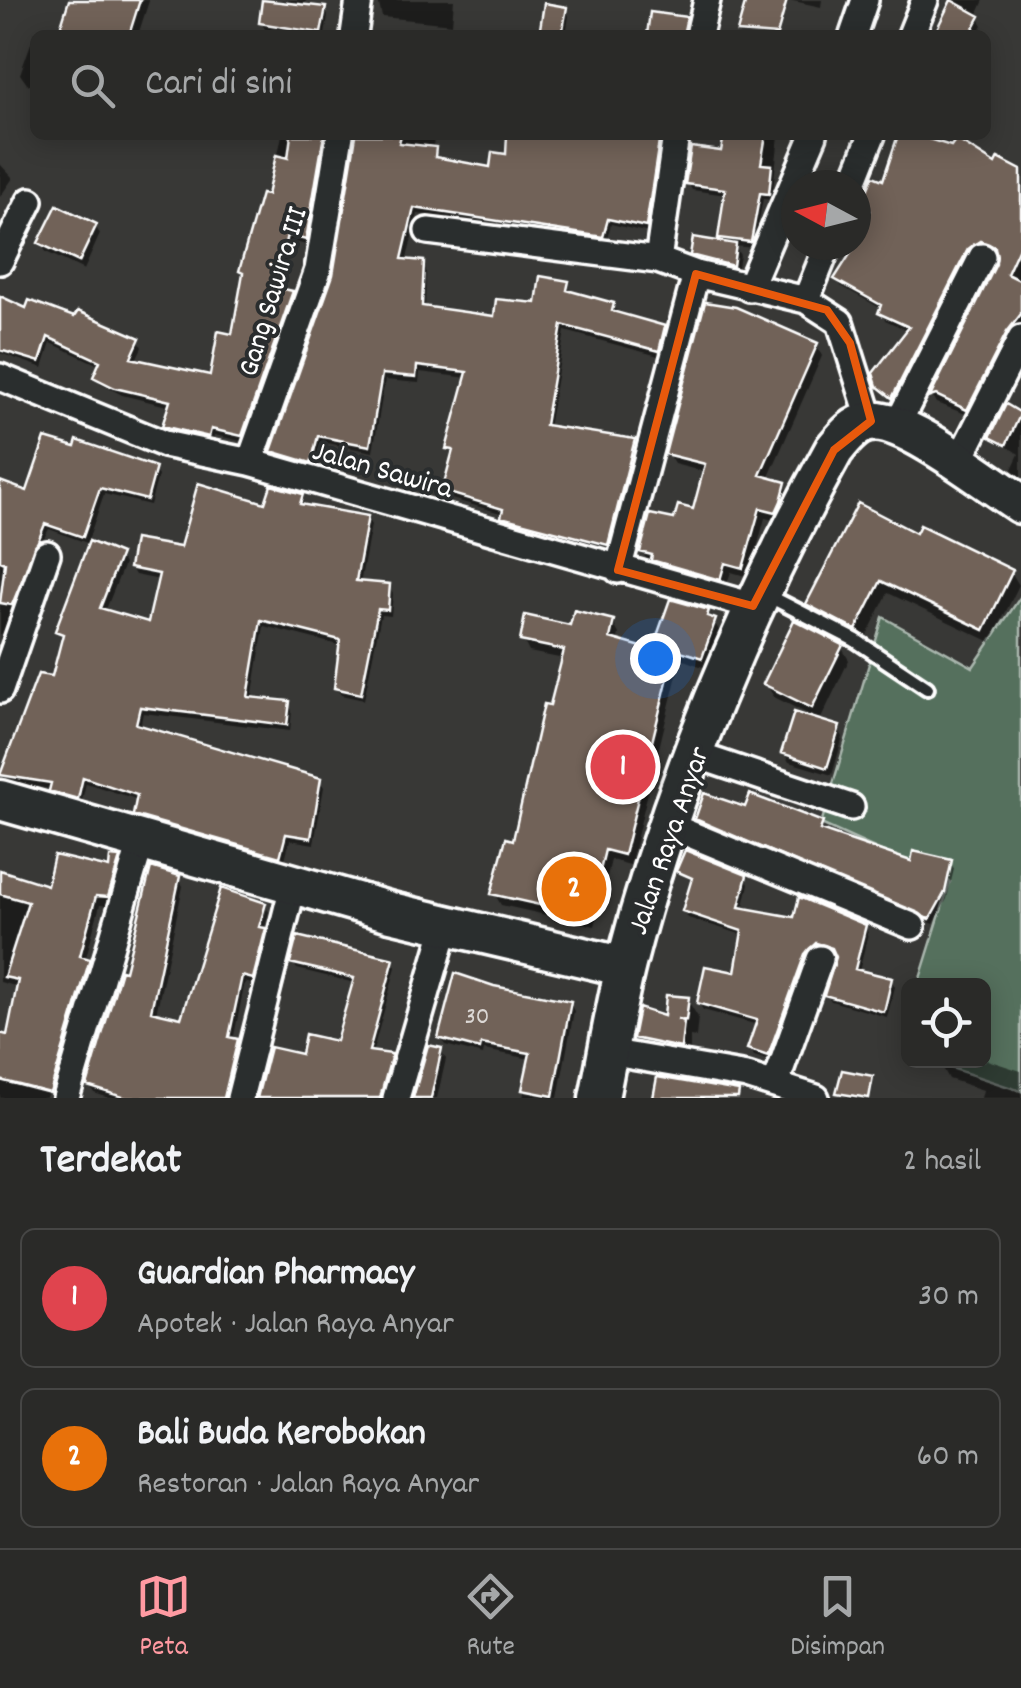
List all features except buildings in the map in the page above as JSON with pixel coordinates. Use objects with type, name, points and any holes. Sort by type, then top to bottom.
[{"type":"street","points":[[355,30],[359,0]]},
{"type":"street","points":[[700,30],[707,0]]},
{"type":"street","points":[[854,30],[865,0]]},
{"type":"street","points":[[913,30],[925,0]]},
{"type":"street","name":"Gang Sawira III","points":[[250,462],[318,270],[339,140]]},
{"type":"street","points":[[658,260],[675,140]]},
{"type":"street","points":[[749,288],[812,140]]},
{"type":"street","points":[[858,170],[870,140]]},
{"type":"street","points":[[0,261],[30,201]]},
{"type":"street","points":[[428,232],[658,260],[696,274],[806,300],[840,322],[884,424],[945,455],[1021,504]]},
{"type":"street","points":[[884,424],[982,257]]},
{"type":"street","points":[[806,300],[822,260]]},
{"type":"street","points":[[618,570],[696,274]]},
{"type":"street","points":[[945,455],[1021,339]]},
{"type":"street","name":"Jalan Sawira","points":[[0,376],[164,444],[250,462],[618,570],[757,599]]},
{"type":"street","name":"Jalan Raya Anyar","points":[[0,800],[446,926],[625,967],[668,825],[757,599],[834,450],[850,432],[884,424]]},
{"type":"street","points":[[0,690],[47,554]]},
{"type":"street","points":[[696,755],[851,807]]},
{"type":"street","points":[[668,825],[912,926]]},
{"type":"street","points":[[66,1098],[142,839]]},
{"type":"street","points":[[240,1098],[294,882]]},
{"type":"street","points":[[396,1098],[446,926]]},
{"type":"street","points":[[775,1085],[820,960]]},
{"type":"street","points":[[599,1098],[625,967]]},
{"type":"street","points":[[608,1052],[686,1063],[816,1098]]},
{"type":"lane","points":[[757,599],[855,640],[927,688]]},
{"type":"highlighted area","points":[[696,274],[827,310],[850,343],[871,421],[834,450],[753,606],[618,570]]},
{"type":"green space","points":[[1021,596],[1021,1091],[951,1068],[991,1068],[991,978],[920,978],[950,882],[821,824],[883,617],[973,667]]},
{"type":"place","name":"Guardian Pharmacy","points":[[623,767]]},
{"type":"place","name":"Bali Buda Kerobokan","points":[[574,889]]}]
